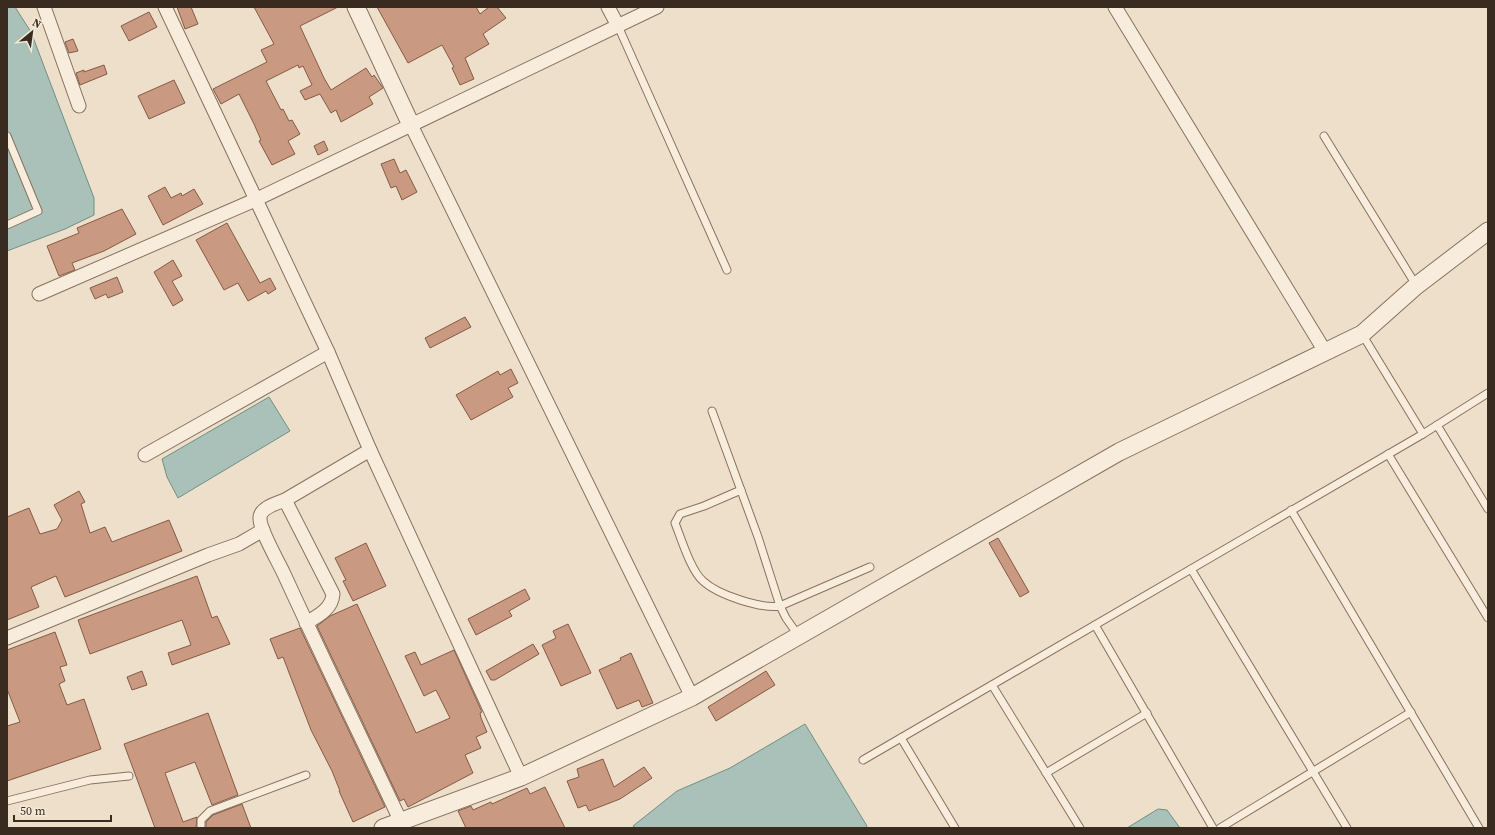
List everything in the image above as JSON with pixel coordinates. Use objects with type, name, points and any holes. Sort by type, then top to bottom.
[{"type":"street","points":[[44,7],[79,106]]},
{"type":"street","points":[[165,7],[328,352],[370,450],[521,777]]},
{"type":"street","points":[[356,7],[411,125],[692,697]]},
{"type":"street","points":[[608,7],[618,26]]},
{"type":"street","points":[[39,294],[255,200],[657,7]]},
{"type":"street","points":[[1115,7],[1326,353]]},
{"type":"street","points":[[384,828],[521,777],[692,697],[1119,452],[1326,353],[1362,334],[1416,286],[1488,231]]},
{"type":"street","points":[[145,455],[328,352]]},
{"type":"street","points":[[370,450],[262,512],[259,518],[263,530],[306,624],[401,822]]},
{"type":"street","points":[[285,500],[333,594],[333,600],[330,606],[306,624]]},
{"type":"street","points":[[7,638],[208,554],[239,544],[263,530]]},
{"type":"lane","points":[[618,26],[726,270]]},
{"type":"lane","points":[[7,136],[10,154],[38,212],[7,225]]},
{"type":"lane","points":[[1324,136],[1416,286]]},
{"type":"lane","points":[[1362,334],[1423,434]]},
{"type":"lane","points":[[863,760],[1423,434],[1488,393]]},
{"type":"lane","points":[[712,411],[741,490],[780,606],[786,618],[798,635]]},
{"type":"lane","points":[[1437,425],[1488,509]]},
{"type":"lane","points":[[1388,454],[1488,618]]},
{"type":"lane","points":[[741,490],[704,506],[680,514],[675,523],[690,561],[702,581],[721,592],[750,602],[771,607],[780,606],[870,567]]},
{"type":"lane","points":[[1291,510],[1479,828]]},
{"type":"lane","points":[[1191,569],[1347,828]]},
{"type":"lane","points":[[1095,625],[1213,828]]},
{"type":"lane","points":[[992,685],[1080,828]]},
{"type":"lane","points":[[1220,828],[1411,712]]},
{"type":"lane","points":[[1046,773],[1147,713]]},
{"type":"lane","points":[[901,738],[955,828]]},
{"type":"lane","points":[[201,828],[201,820],[210,811],[306,775]]},
{"type":"lane","points":[[7,800],[90,780],[129,776]]},
{"type":"shaded area","points":[[7,7],[15,7],[31,32],[94,198],[94,215],[65,229],[7,251]]},
{"type":"shaded area","points":[[269,397],[290,431],[178,498],[167,477],[162,459]]},
{"type":"shaded area","points":[[805,724],[867,826],[866,828],[636,828],[633,826],[677,791],[730,768]]},
{"type":"shaded area","points":[[1158,809],[1167,810],[1180,828],[1127,828]]},
{"type":"building","points":[[177,7],[191,7],[198,24],[185,29]]},
{"type":"building","points":[[254,7],[338,7],[300,26],[324,78],[331,90],[366,68],[372,77],[374,75],[383,88],[369,97],[373,104],[341,122],[336,110],[331,113],[320,94],[305,100],[300,91],[312,85],[303,66],[299,68],[298,65],[266,81],[281,110],[283,109],[289,121],[292,120],[300,134],[288,141],[295,154],[272,165],[259,141],[261,140],[239,94],[221,104],[213,89],[267,62],[261,50],[274,44]]},
{"type":"building","points":[[377,7],[476,7],[480,14],[489,7],[497,7],[506,18],[483,34],[489,44],[465,58],[474,79],[460,85],[452,68],[454,67],[442,45],[408,63]]},
{"type":"building","points":[[149,12],[157,27],[129,41],[121,26]]},
{"type":"building","points":[[73,39],[78,51],[69,53],[65,42]]},
{"type":"building","points":[[104,65],[107,74],[80,85],[76,73],[84,70],[84,72]]},
{"type":"building","points":[[174,80],[185,103],[149,119],[138,96]]},
{"type":"building","points":[[324,141],[328,150],[318,155],[314,146]]},
{"type":"building","points":[[394,159],[400,173],[406,170],[417,192],[402,200],[396,186],[391,188],[381,164]]},
{"type":"building","points":[[165,187],[171,198],[181,193],[182,196],[194,189],[203,204],[163,225],[148,196]]},
{"type":"building","points":[[122,209],[136,234],[104,251],[72,263],[75,270],[59,276],[47,246],[79,233],[77,228]]},
{"type":"building","points":[[227,223],[260,283],[270,278],[276,289],[268,294],[266,291],[248,301],[238,283],[224,290],[196,240]]},
{"type":"building","points":[[173,260],[182,276],[172,281],[183,300],[173,306],[154,272]]},
{"type":"building","points":[[117,277],[123,292],[108,298],[106,294],[95,299],[90,288]]},
{"type":"building","points":[[465,317],[471,327],[430,348],[425,338]]},
{"type":"building","points":[[511,369],[518,383],[508,388],[513,397],[471,420],[456,395],[498,371],[500,375]]},
{"type":"building","points":[[79,491],[85,502],[81,504],[90,533],[105,527],[112,542],[169,520],[182,551],[65,597],[56,576],[31,587],[39,607],[7,620],[7,517],[29,508],[40,534],[57,529],[62,520],[54,505]]},
{"type":"building","points":[[998,538],[1029,592],[1020,597],[989,543]]},
{"type":"building","points":[[366,543],[386,586],[353,601],[343,581],[346,580],[335,558]]},
{"type":"building","points":[[197,576],[212,618],[217,616],[230,644],[172,665],[168,653],[191,645],[182,620],[90,654],[78,620]]},
{"type":"building","points":[[525,589],[530,599],[509,611],[512,616],[476,635],[468,619]]},
{"type":"building","points":[[357,604],[416,733],[450,718],[436,690],[424,696],[405,656],[415,652],[421,665],[454,650],[482,712],[480,713],[481,718],[487,732],[476,737],[481,748],[465,755],[473,773],[408,807],[404,799],[400,801],[317,626],[330,616]]},
{"type":"building","points":[[568,624],[591,673],[561,686],[542,645],[556,638],[553,631]]},
{"type":"building","points":[[300,628],[385,807],[353,822],[332,771],[311,730],[283,657],[278,659],[270,639]]},
{"type":"building","points":[[55,632],[67,665],[60,667],[65,681],[59,684],[67,705],[84,699],[101,749],[7,781],[7,726],[20,722],[7,689],[7,650]]},
{"type":"building","points":[[533,644],[539,654],[495,680],[491,680],[486,671]]},
{"type":"building","points":[[631,653],[653,703],[642,707],[639,700],[617,709],[599,670],[621,660],[620,658]]},
{"type":"building","points":[[142,671],[147,685],[132,690],[127,677]]},
{"type":"building","points":[[766,671],[775,685],[716,721],[708,707]]},
{"type":"building","points":[[208,713],[238,795],[212,805],[195,762],[165,773],[183,822],[197,817],[196,828],[155,828],[124,744]]},
{"type":"building","points":[[603,759],[614,787],[644,767],[652,778],[620,799],[589,811],[586,805],[578,808],[567,781],[579,777],[577,769]]},
{"type":"building","points":[[545,787],[565,828],[466,828],[458,811],[471,806],[473,810],[491,802],[492,804],[527,788],[530,794]]},
{"type":"building","points":[[242,804],[251,828],[206,828],[206,822],[213,815]]}]
